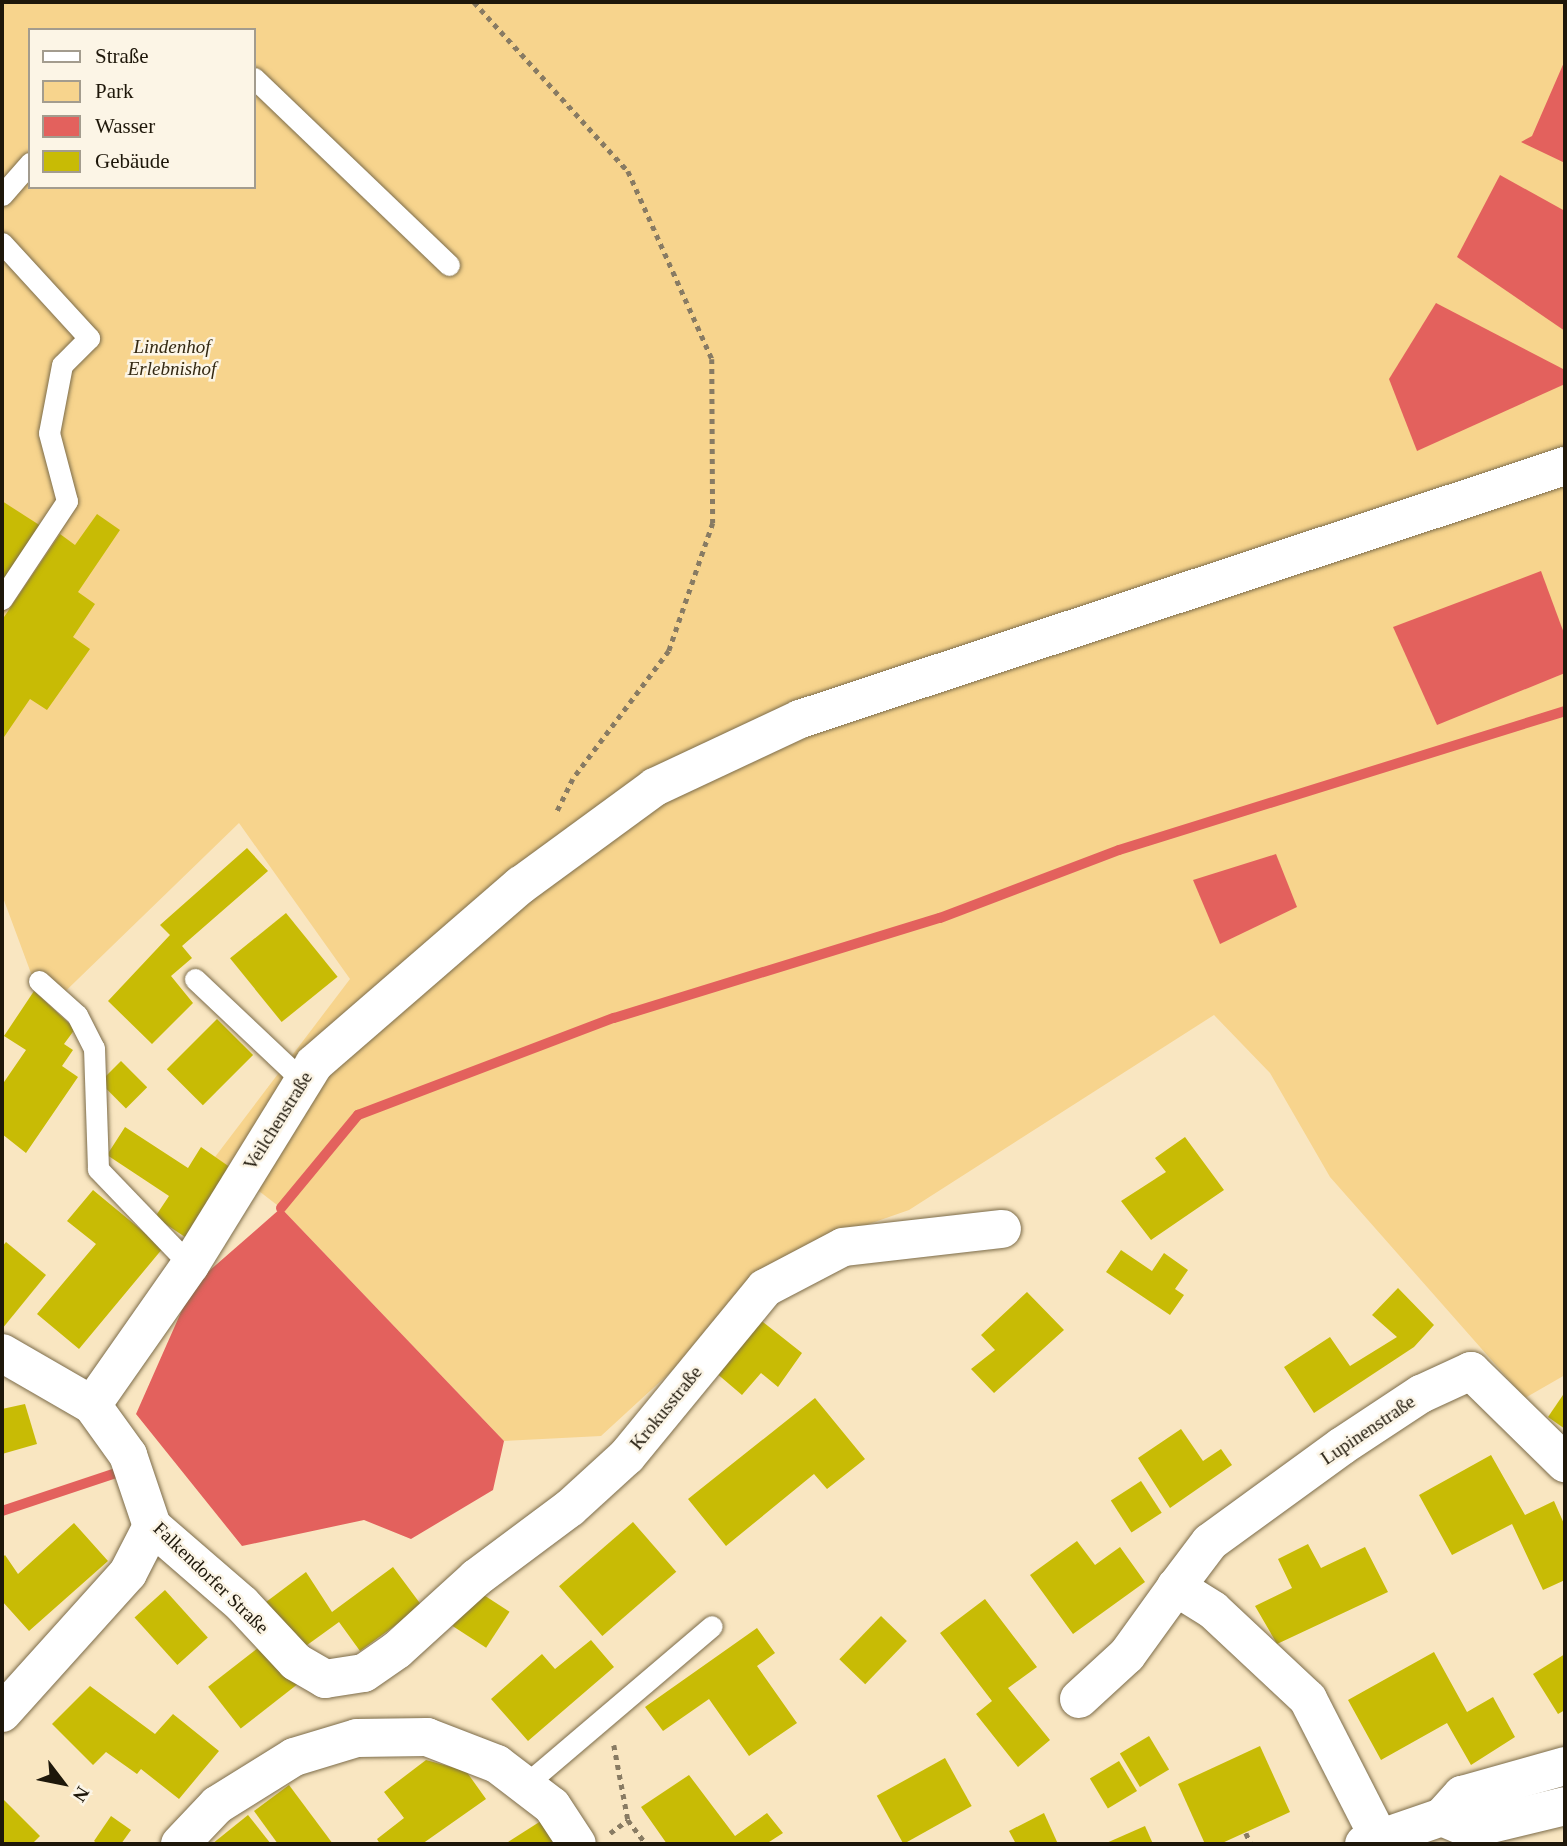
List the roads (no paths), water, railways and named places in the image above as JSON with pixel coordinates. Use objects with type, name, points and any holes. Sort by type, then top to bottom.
[{"type":"street","name":"Veilchenstraße","points":[[92,1405],[190,1265],[314,1064],[521,885],[655,787],[800,719],[1565,466]]},
{"type":"street","name":"Krokusstraße","points":[[364,1673],[397,1650],[476,1578],[570,1508],[627,1456],[765,1288],[843,1247],[1002,1229]]},
{"type":"street","name":"Falkendorfer Straße","points":[[2,1353],[92,1405],[128,1455],[152,1526],[242,1604],[296,1662],[324,1679],[364,1673]]},
{"type":"street","name":"Lupinenstraße","points":[[1079,1699],[1127,1655],[1210,1542],[1342,1446],[1421,1394],[1471,1371],[1565,1463]]},
{"type":"street","points":[[2,1713],[120,1583],[152,1526]]},
{"type":"street","points":[[1176,1587],[1213,1610],[1308,1699],[1372,1841],[1442,1817],[1462,1795],[1565,1766]]},
{"type":"street","points":[[180,1844],[217,1805],[294,1757],[356,1738],[426,1737],[497,1764],[591,1840]]},
{"type":"street","points":[[1442,1817],[1470,1829],[1565,1806]]},
{"type":"lane","points":[[256,80],[449,265]]},
{"type":"lane","points":[[2,195],[28,165]]},
{"type":"lane","points":[[2,243],[89,338],[62,365],[49,433],[67,501],[2,599]]},
{"type":"lane","points":[[195,979],[303,1081]]},
{"type":"lane","points":[[39,981],[77,1015],[94,1048],[98,1169],[190,1265]]},
{"type":"lane","points":[[525,1785],[712,1626]]},
{"type":"water","points":[[1565,60],[1565,163],[1521,142],[1532,136]]},
{"type":"water","points":[[1500,175],[1565,211],[1565,331],[1457,257]]},
{"type":"water","points":[[1436,303],[1565,370],[1565,384],[1417,451],[1389,379]]},
{"type":"water","points":[[1541,571],[1565,636],[1565,673],[1437,725],[1393,627]]},
{"type":"water","points":[[1276,854],[1297,907],[1220,944],[1193,880]]},
{"type":"water","points":[[281,1208],[504,1441],[493,1490],[411,1539],[364,1520],[242,1546],[136,1414],[193,1285]]},
{"type":"waterway","points":[[281,1208],[358,1115],[614,1018],[940,918],[1119,850],[1565,711]]},
{"type":"waterway","points":[[2,1511],[113,1474]]},
{"type":"park label","name":"Lindenhof Erlebnishof","points":[[172,358]]}]
